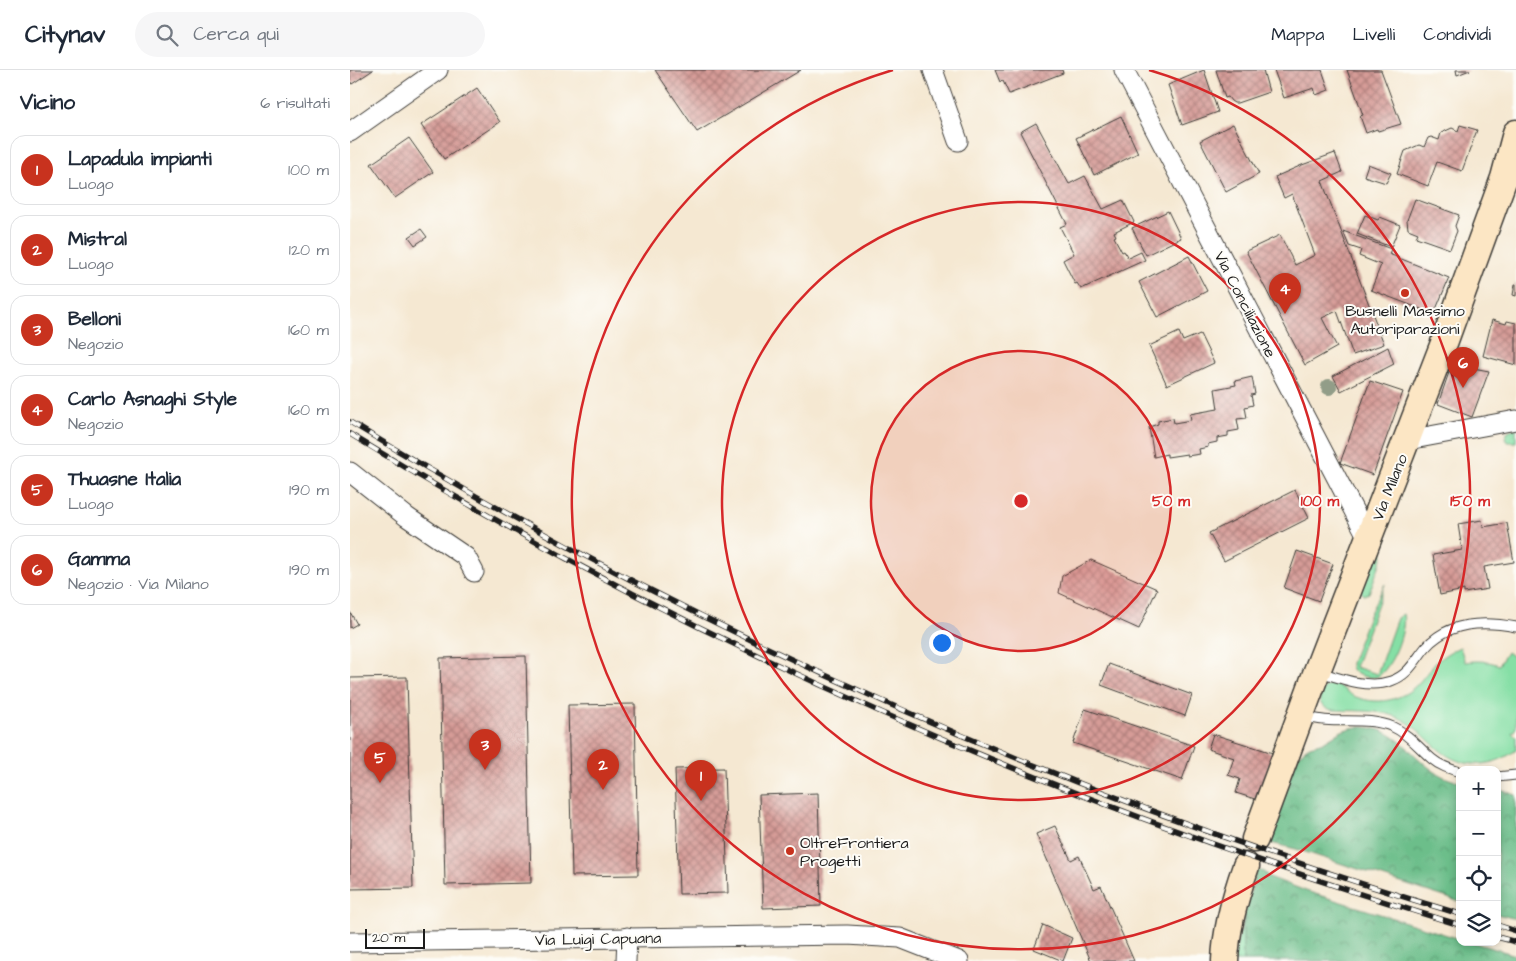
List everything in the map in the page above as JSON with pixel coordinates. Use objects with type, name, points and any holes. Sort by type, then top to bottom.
[{"type":"street","points":[[350,132],[438,70]]},
{"type":"street","points":[[933,70],[958,141]]},
{"type":"street","name":"Via Conciliazione","points":[[1130,72],[1368,538]]},
{"type":"street","name":"Via Milano","points":[[1256,839],[1317,671],[1408,440],[1504,178],[1516,133]]},
{"type":"street","points":[[1408,440],[1516,420]]},
{"type":"street","points":[[350,472],[407,517],[466,557],[474,572]]},
{"type":"street","points":[[1225,960],[1228,931],[1235,896],[1246,866]]},
{"type":"street","name":"Via Luigi Capuana","points":[[350,942],[847,935],[900,938],[959,961]]},
{"type":"street","points":[[626,937],[626,961]]},
{"type":"lane","points":[[1317,671],[1366,684],[1391,681],[1409,670],[1426,647],[1436,637],[1449,630],[1467,624],[1502,624],[1516,627]]},
{"type":"lane","points":[[1301,716],[1329,722],[1362,721],[1390,726],[1402,732],[1433,760],[1456,771]]},
{"type":"lane","points":[[1501,777],[1516,775]]},
{"type":"green space","points":[[1516,428],[1516,442],[1507,442],[1505,438],[1508,431]]},
{"type":"green space","points":[[1378,548],[1382,551],[1383,556],[1369,593],[1364,595],[1360,591]]},
{"type":"green space","points":[[1385,584],[1355,667],[1377,674],[1397,618],[1403,614],[1403,629],[1393,657],[1383,672],[1377,677],[1360,675],[1353,671],[1351,663],[1370,613]]},
{"type":"green space","points":[[1460,647],[1465,662],[1483,661],[1499,665],[1507,652],[1516,659],[1516,728],[1512,733],[1516,737],[1516,750],[1500,760],[1481,764],[1466,763],[1453,759],[1403,720],[1378,712],[1333,710],[1324,707],[1320,702],[1322,691],[1332,684],[1336,684],[1353,696],[1365,700],[1383,701],[1400,696],[1416,686],[1434,664]]},
{"type":"green space","points":[[1357,727],[1372,728],[1387,733],[1397,739],[1438,774],[1456,781],[1456,901],[1296,849],[1262,841],[1294,763],[1300,753],[1310,746],[1324,742],[1348,729]]},
{"type":"green space","points":[[1501,790],[1516,795],[1516,919],[1501,915]]},
{"type":"green space","points":[[1256,870],[1306,891],[1456,938],[1456,946],[1485,946],[1516,955],[1516,961],[1243,961],[1245,912]]},
{"type":"green space","points":[[1245,912],[1243,961],[1233,961]]},
{"type":"building","points":[[350,70],[373,70],[352,84],[350,81]]},
{"type":"building","points":[[655,70],[801,70],[697,132]]},
{"type":"building","points":[[995,70],[1062,70],[1063,73],[1009,94],[1003,81],[1000,82]]},
{"type":"building","points":[[1204,70],[1218,112],[1182,125],[1168,85]]},
{"type":"building","points":[[1216,70],[1263,70],[1269,92],[1234,103],[1228,97],[1225,98]]},
{"type":"building","points":[[1274,70],[1322,70],[1329,90],[1316,95],[1314,88],[1284,98]]},
{"type":"building","points":[[1347,70],[1381,70],[1401,124],[1366,133],[1360,116],[1363,115]]},
{"type":"building","points":[[1456,70],[1470,70],[1457,75]]},
{"type":"building","points":[[477,88],[500,122],[444,159],[421,125]]},
{"type":"building","points":[[1121,116],[1138,153],[1094,175],[1076,138]]},
{"type":"building","points":[[1036,123],[1069,184],[1085,176],[1103,209],[1123,200],[1134,222],[1114,232],[1116,236],[1114,237],[1122,252],[1124,251],[1128,258],[1141,252],[1145,260],[1081,289],[1077,283],[1075,284],[1063,260],[1074,254],[1060,227],[1067,224],[1020,132]]},
{"type":"building","points":[[1233,124],[1259,174],[1226,192],[1200,141]]},
{"type":"building","points":[[1460,125],[1477,130],[1462,171],[1437,162],[1428,186],[1397,174],[1405,151],[1419,145],[1424,147],[1428,138],[1431,137],[1439,140],[1441,133],[1452,128],[1458,131]]},
{"type":"building","points":[[409,138],[433,172],[395,198],[371,164]]},
{"type":"building","points":[[1335,153],[1342,172],[1322,181],[1384,344],[1353,355],[1337,311],[1322,318],[1337,347],[1305,365],[1246,251],[1280,235],[1295,265],[1315,255],[1292,194],[1284,198],[1275,177]]},
{"type":"building","points":[[1368,164],[1391,173],[1386,183],[1364,176]]},
{"type":"building","points":[[1415,199],[1459,215],[1455,226],[1457,231],[1450,249],[1416,237],[1418,233],[1408,229],[1407,220]]},
{"type":"building","points":[[1168,211],[1181,238],[1146,255],[1132,228]]},
{"type":"building","points":[[1365,215],[1378,220],[1380,217],[1400,225],[1391,247],[1357,234]]},
{"type":"building","points":[[421,229],[427,237],[415,245],[409,237]]},
{"type":"building","points":[[1343,231],[1391,249],[1389,254],[1449,278],[1434,314],[1371,290],[1381,265],[1359,256],[1361,250],[1349,246]]},
{"type":"building","points":[[1189,256],[1207,291],[1157,317],[1139,282]]},
{"type":"building","points":[[1516,284],[1516,296],[1513,295]]},
{"type":"building","points":[[1492,320],[1506,324],[1507,321],[1516,323],[1516,365],[1483,356]]},
{"type":"building","points":[[1179,332],[1183,341],[1200,334],[1214,363],[1167,385],[1149,346]]},
{"type":"building","points":[[1388,347],[1394,364],[1341,391],[1333,376]]},
{"type":"building","points":[[1452,364],[1489,371],[1472,417],[1438,404]]},
{"type":"building","points":[[1252,377],[1255,394],[1251,395],[1253,405],[1245,407],[1247,418],[1237,419],[1239,430],[1228,432],[1228,436],[1217,438],[1217,442],[1199,449],[1200,454],[1167,457],[1167,454],[1154,457],[1149,427],[1158,424],[1158,421],[1173,418],[1174,423],[1191,420],[1190,414],[1218,409],[1215,389],[1236,385],[1235,381]]},
{"type":"building","points":[[1370,381],[1403,392],[1373,475],[1340,463]]},
{"type":"building","points":[[1295,490],[1309,518],[1224,561],[1209,533]]},
{"type":"building","points":[[1482,520],[1483,527],[1507,523],[1514,562],[1484,567],[1488,589],[1464,593],[1464,590],[1440,595],[1433,555],[1462,550],[1458,524]]},
{"type":"building","points":[[1297,551],[1333,564],[1319,601],[1284,588]]},
{"type":"building","points":[[1091,560],[1157,589],[1139,629],[1059,593],[1062,576]]},
{"type":"building","points":[[350,612],[357,624],[350,628]]},
{"type":"building","points":[[526,656],[531,883],[445,885],[440,658]]},
{"type":"building","points":[[1109,664],[1192,695],[1185,716],[1101,685]]},
{"type":"building","points":[[407,677],[413,888],[350,889],[350,678]]},
{"type":"building","points":[[635,704],[638,875],[572,876],[568,705]]},
{"type":"building","points":[[1085,709],[1194,746],[1182,780],[1073,743]]},
{"type":"building","points":[[1213,734],[1273,753],[1258,800],[1236,793],[1240,779],[1228,775],[1234,758],[1208,749]]},
{"type":"building","points":[[724,768],[728,893],[679,894],[675,769]]},
{"type":"building","name":"OltreFrontiera Progetti","points":[[818,793],[821,906],[763,908],[759,795]]},
{"type":"building","points":[[1055,826],[1071,860],[1079,856],[1094,889],[1101,886],[1134,961],[1091,961],[1036,834]]},
{"type":"building","points":[[1043,925],[1072,938],[1063,961],[1034,949]]},
{"type":"railway","points":[[350,422],[481,499],[615,572],[751,640],[889,704],[1029,763],[1171,818],[1315,868],[1456,913]]},
{"type":"railway","points":[[350,434],[481,511],[615,584],[751,652],[889,716],[1029,774],[1171,829],[1315,879],[1456,924]]},
{"type":"railway","points":[[1501,926],[1516,931]]},
{"type":"railway","points":[[1501,938],[1516,942]]},
{"type":"place","name":"Busnelli Massimo Autoriparazioni","points":[[1405,293]]},
{"type":"place","name":"Carlo Asnaghi Style","points":[[1285,314]]},
{"type":"place","name":"Gamma","points":[[1463,388]]},
{"type":"place","name":"Belloni","points":[[485,770]]},
{"type":"place","name":"Thuasne Italia","points":[[380,783]]},
{"type":"place","name":"Mistral","points":[[603,790]]},
{"type":"place","name":"Lapadula impianti","points":[[701,801]]},
{"type":"place","name":"OltreFrontiera Progetti","points":[[790,851]]}]
